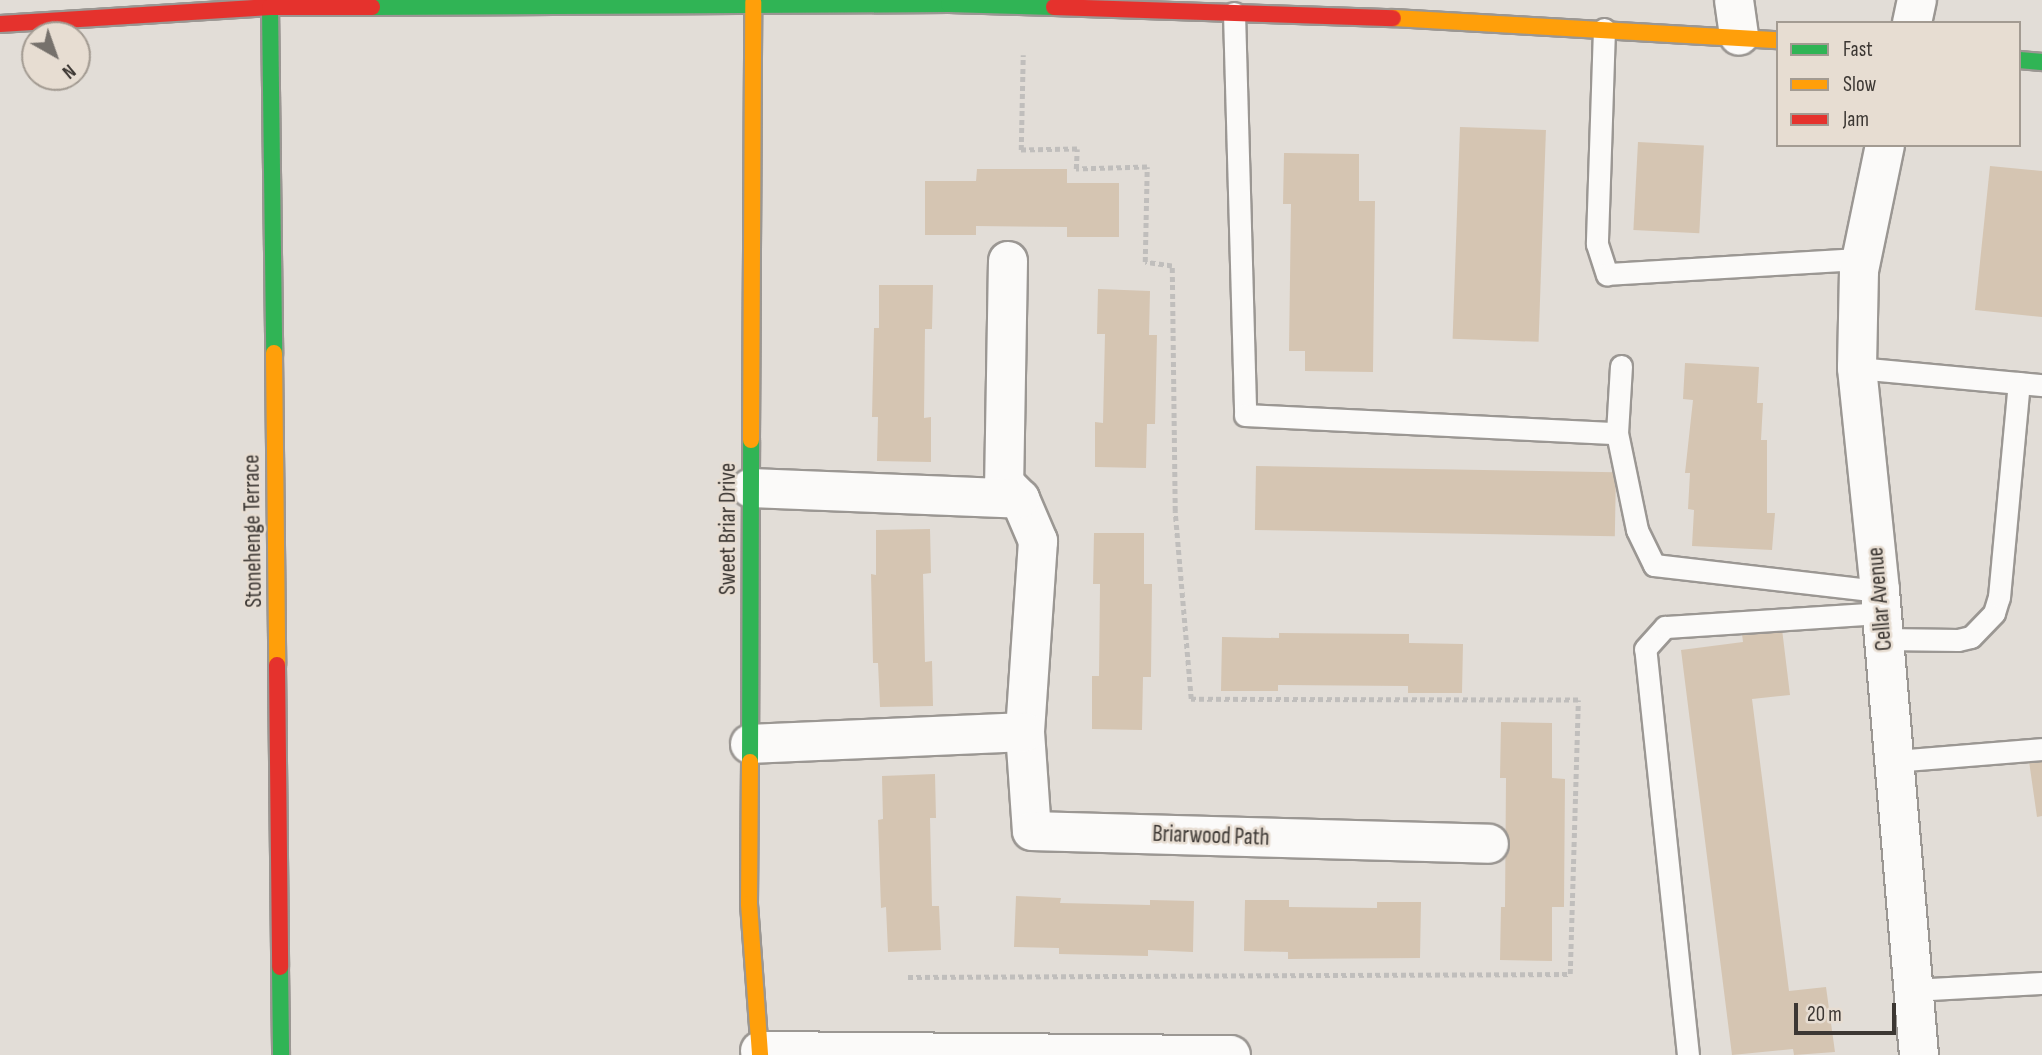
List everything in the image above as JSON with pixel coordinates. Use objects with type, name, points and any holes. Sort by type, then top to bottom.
[{"type":"street","points":[[1912,21],[1917,0]]},
{"type":"street","points":[[0,24],[270,7],[753,2],[949,4],[1234,13],[1604,29],[1737,18],[1776,39]]},
{"type":"street","name":"Sweet Briar Drive","points":[[753,2],[749,904],[760,1053]]},
{"type":"street","name":"Stonehenge Terrace","points":[[270,7],[281,1055]]},
{"type":"street","points":[[2021,60],[2042,62]]},
{"type":"street","name":"Cellar Avenue","points":[[1885,147],[1861,259],[1857,368],[1882,614],[1919,1055]]},
{"type":"street","name":"Briarwood Path","points":[[1008,261],[1004,483],[1020,499],[1038,541],[1025,732],[1032,831],[1489,844]]},
{"type":"street","points":[[751,488],[1020,499]]},
{"type":"street","points":[[750,744],[1025,732]]},
{"type":"street","points":[[760,1053],[1231,1055]]},
{"type":"lane","points":[[1234,13],[1245,415],[1617,433]]},
{"type":"lane","points":[[1604,29],[1597,244],[1607,275],[1861,259]]},
{"type":"lane","points":[[1621,366],[1617,433],[1637,530],[1654,565],[1882,614],[1958,640],[1971,637],[1994,613],[1998,597],[2019,383]]},
{"type":"lane","points":[[1857,368],[2042,385]]},
{"type":"lane","points":[[1688,1055],[1645,649],[1665,627],[1882,614]]},
{"type":"lane","points":[[1894,761],[2042,749]]},
{"type":"lane","points":[[1913,990],[2042,983]]},
{"type":"path","points":[[908,977],[1570,974],[1578,700],[1191,699],[1175,511],[1172,266],[1145,262],[1147,167],[1076,169],[1077,149],[1021,150],[1023,55]]},
{"type":"building","points":[[1460,127],[1546,130],[1539,342],[1453,339]]},
{"type":"building","points":[[1638,142],[1704,145],[1699,233],[1633,230]]},
{"type":"building","points":[[1284,153],[1359,154],[1359,201],[1375,201],[1373,372],[1305,371],[1305,351],[1289,351],[1291,204],[1283,204]]},
{"type":"building","points":[[1990,166],[2042,171],[2042,317],[1975,310]]},
{"type":"building","points":[[977,169],[1067,169],[1067,183],[1119,183],[1119,237],[1067,237],[1067,227],[976,226],[976,235],[925,235],[925,181],[976,181]]},
{"type":"building","points":[[879,285],[933,285],[932,329],[925,329],[924,418],[931,417],[931,462],[877,461],[878,417],[872,417],[874,328],[879,328]]},
{"type":"building","points":[[1098,289],[1150,291],[1149,335],[1157,335],[1155,424],[1147,424],[1146,468],[1095,467],[1095,422],[1103,423],[1105,334],[1097,334]]},
{"type":"building","points":[[1685,363],[1759,367],[1757,403],[1763,403],[1761,440],[1767,440],[1767,513],[1775,513],[1772,550],[1692,546],[1694,510],[1688,509],[1690,473],[1685,473],[1693,400],[1683,399]]},
{"type":"building","points":[[1256,466],[1616,472],[1615,536],[1255,530]]},
{"type":"building","points":[[930,529],[931,573],[923,574],[925,662],[932,661],[933,706],[880,707],[878,663],[873,663],[871,574],[876,575],[876,530]]},
{"type":"building","points":[[1094,533],[1144,533],[1144,584],[1152,584],[1151,677],[1143,677],[1142,730],[1092,729],[1092,676],[1099,676],[1100,584],[1093,584]]},
{"type":"building","points":[[1782,629],[1790,695],[1752,699],[1789,991],[1826,987],[1835,1052],[1794,1055],[1793,1049],[1732,1055],[1681,650],[1743,642],[1742,634]]},
{"type":"building","points":[[1279,633],[1409,634],[1409,643],[1463,644],[1462,693],[1408,693],[1408,686],[1278,685],[1278,691],[1221,691],[1222,637],[1279,638]]},
{"type":"building","points":[[1501,722],[1552,723],[1552,778],[1565,779],[1564,907],[1552,907],[1552,961],[1500,960],[1501,907],[1505,907],[1506,778],[1500,778]]},
{"type":"building","points":[[2042,759],[2042,816],[2037,817],[2029,761]]},
{"type":"building","points":[[935,774],[936,818],[930,818],[932,906],[939,906],[941,950],[888,952],[886,907],[881,908],[878,820],[883,819],[882,776]]},
{"type":"building","points":[[1016,896],[1061,898],[1060,903],[1150,905],[1150,900],[1194,901],[1193,952],[1148,950],[1148,956],[1059,954],[1059,948],[1014,947]]},
{"type":"building","points":[[1245,900],[1289,900],[1289,907],[1377,908],[1377,902],[1421,902],[1420,958],[1288,959],[1288,952],[1244,951]]},
{"type":"traffic: fast","points":[[372,7],[949,4],[1054,7]]},
{"type":"traffic: fast","points":[[270,7],[274,353]]},
{"type":"traffic: fast","points":[[2021,60],[2042,62]]},
{"type":"traffic: fast","points":[[750,762],[751,440]]},
{"type":"traffic: fast","points":[[280,967],[281,1055]]},
{"type":"traffic: slow","points":[[751,440],[753,2]]},
{"type":"traffic: slow","points":[[1393,18],[1776,40]]},
{"type":"traffic: slow","points":[[274,353],[277,665]]},
{"type":"traffic: slow","points":[[750,762],[749,904],[760,1055]]},
{"type":"traffic: jam","points":[[0,24],[270,7],[372,7]]},
{"type":"traffic: jam","points":[[1054,7],[1393,18]]},
{"type":"traffic: jam","points":[[277,665],[280,967]]}]
